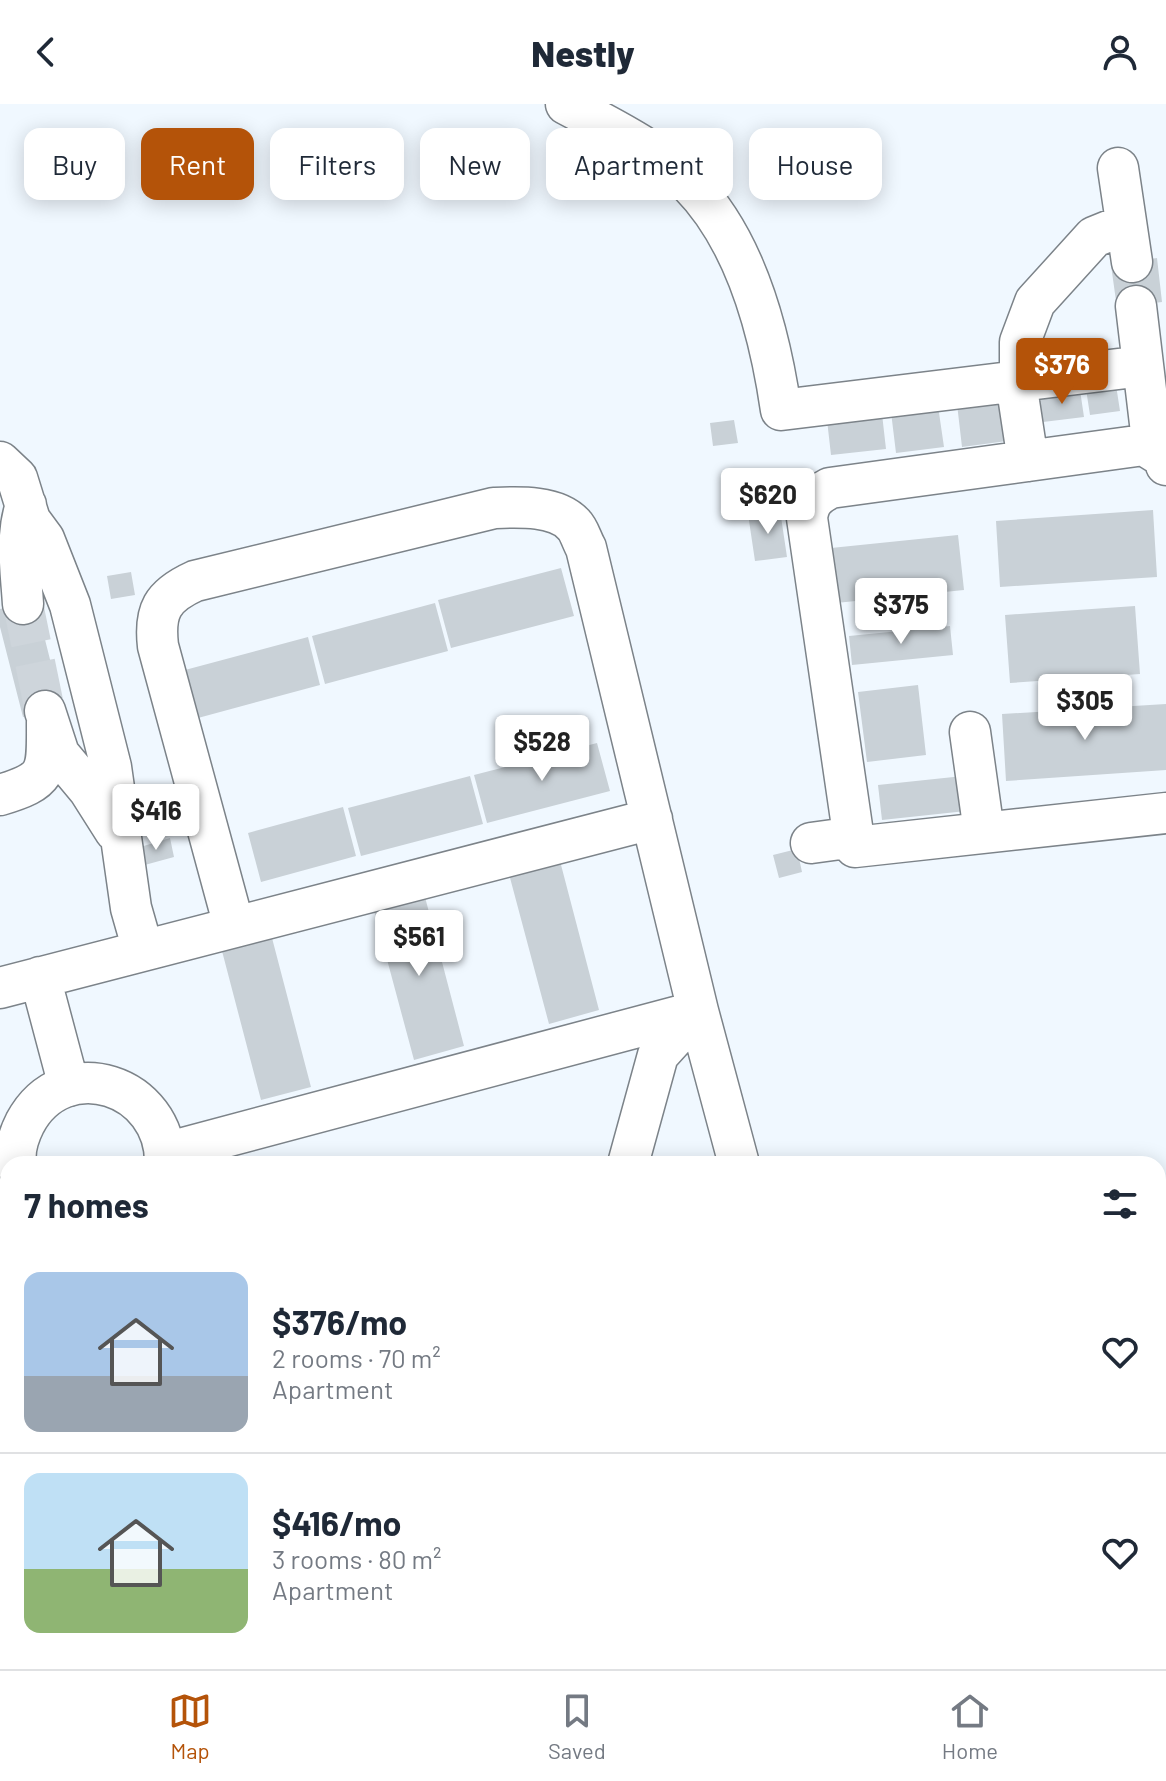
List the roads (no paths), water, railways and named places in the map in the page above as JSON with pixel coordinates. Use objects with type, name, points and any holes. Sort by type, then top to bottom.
[{"type":"lane","points":[[566,104],[639,143],[690,184],[719,221],[748,279],[767,335],[781,410],[1143,366]]},
{"type":"lane","points":[[1028,461],[1018,382],[1020,342],[1035,302],[1094,237],[1129,243],[1118,168]]},
{"type":"lane","points":[[1136,306],[1143,366],[1160,457]]},
{"type":"lane","points":[[1160,457],[1144,445],[830,488],[809,504],[807,518],[855,847],[1166,813]]},
{"type":"lane","points":[[0,462],[17,478],[30,520],[44,539],[70,605],[102,725],[125,849],[131,908],[143,950]]},
{"type":"lane","points":[[23,604],[19,536],[26,505]]},
{"type":"lane","points":[[234,926],[158,646],[156,626],[162,605],[179,589],[195,581],[494,508],[520,506],[546,510],[573,524],[586,548],[698,1011],[737,1156]]},
{"type":"lane","points":[[0,795],[37,782],[43,772],[47,754],[46,717],[59,754],[89,790],[125,849]]},
{"type":"lane","points":[[970,732],[984,832]]},
{"type":"lane","points":[[0,988],[652,819]]},
{"type":"lane","points":[[811,843],[855,837]]},
{"type":"lane","points":[[40,977],[69,1086]]},
{"type":"lane","points":[[172,1156],[698,1011]]},
{"type":"lane","points":[[630,1156],[658,1055],[698,1011]]},
{"type":"lane","points":[[17,1156],[19,1134],[30,1113],[47,1096],[69,1086],[94,1083],[119,1088],[141,1102],[157,1122],[165,1156]]},
{"type":"tunnel","points":[[23,604],[45,711]]}]
